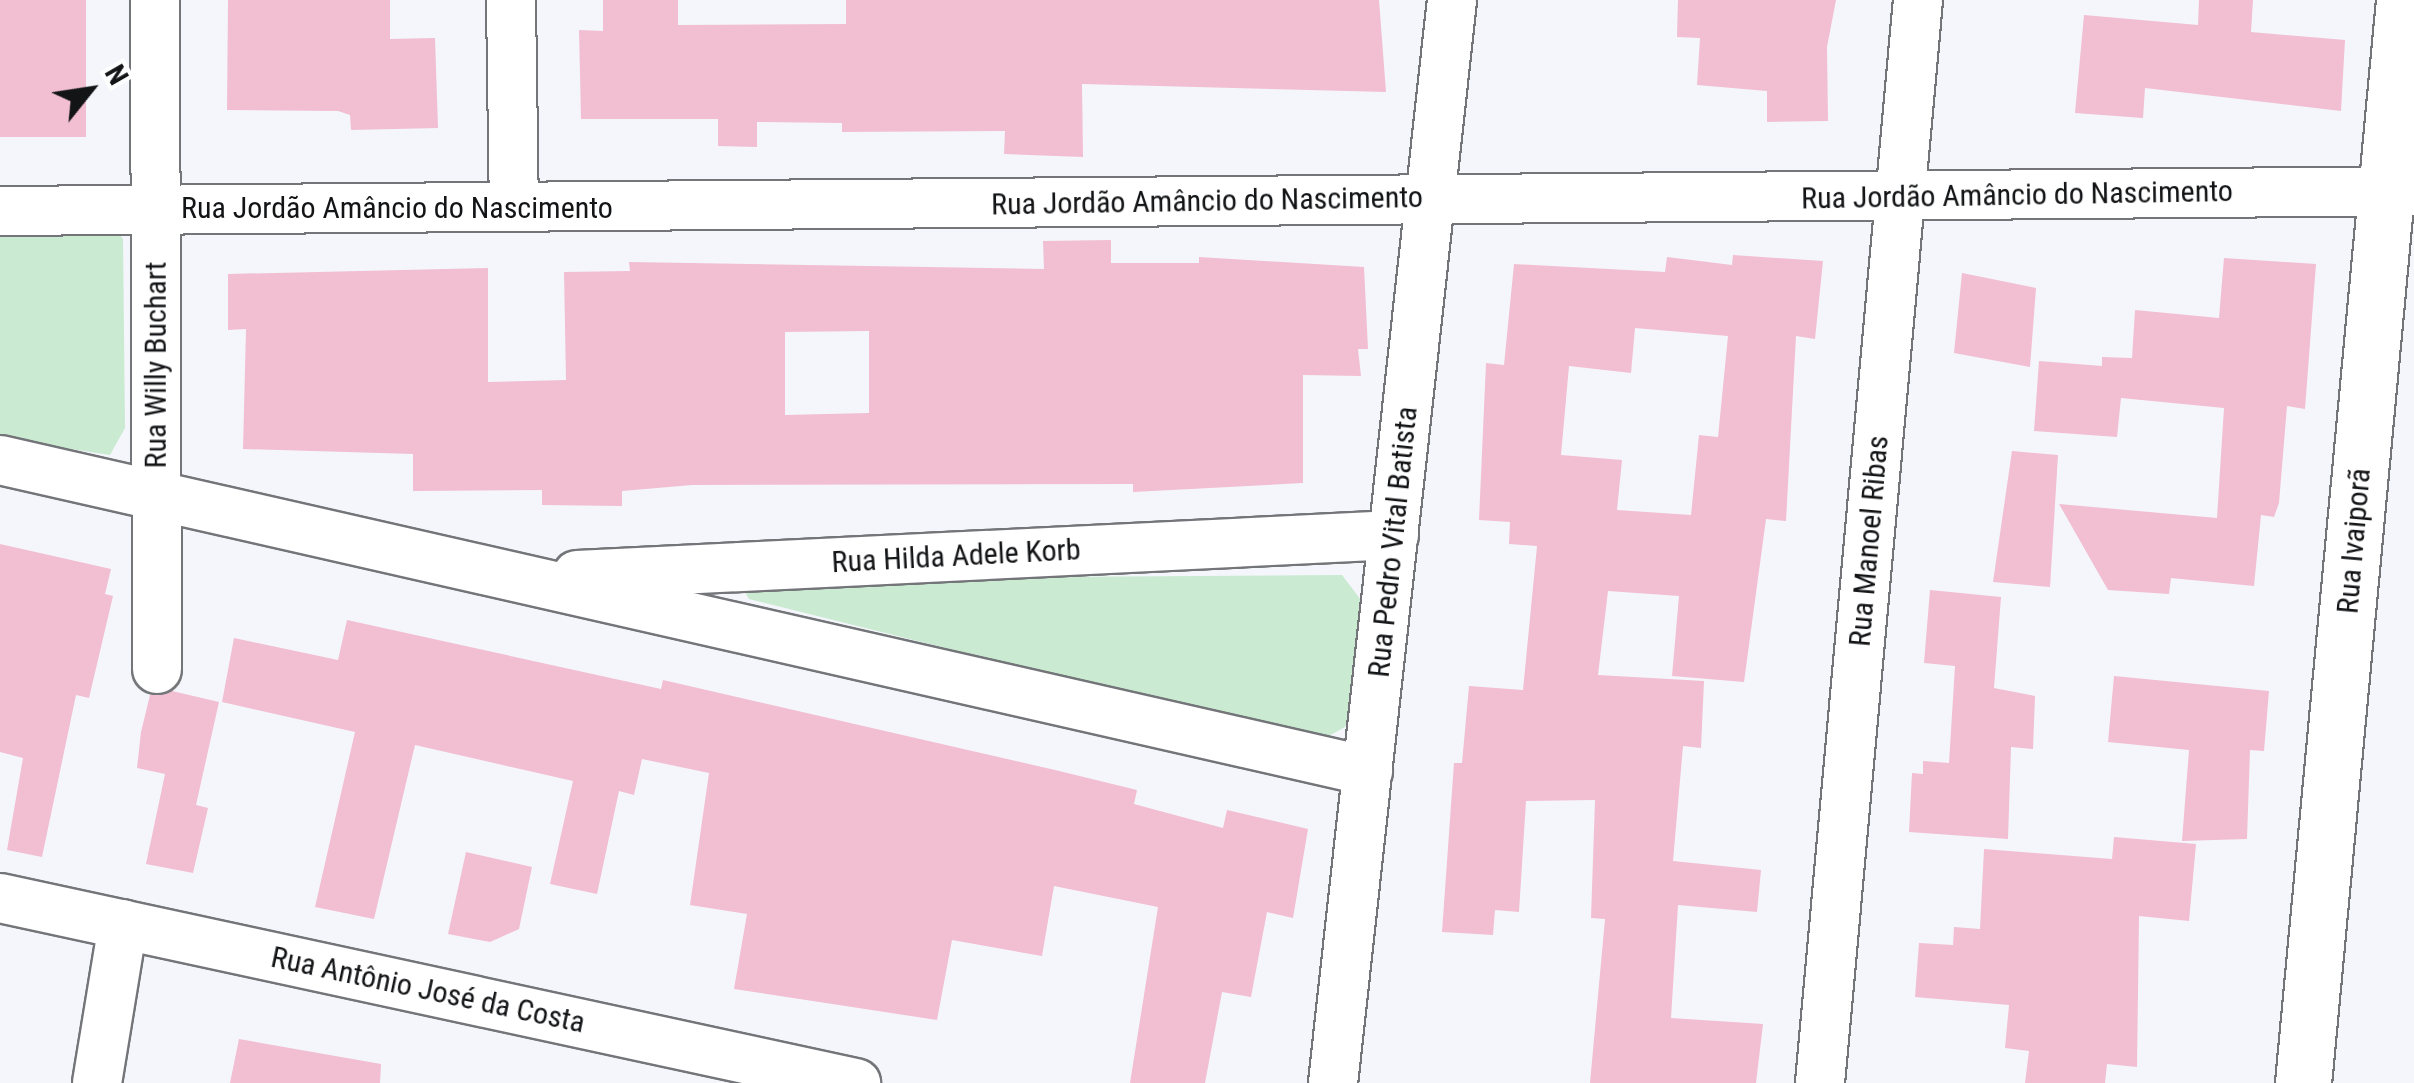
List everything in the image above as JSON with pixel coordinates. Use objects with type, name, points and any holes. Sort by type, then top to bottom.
[{"type":"street","name":"Rua Willy Buchart","points":[[155,0],[157,669]]},
{"type":"street","points":[[511,0],[514,207]]},
{"type":"street","name":"Rua Pedro Vital Batista","points":[[1334,1083],[1452,0]]},
{"type":"street","name":"Rua Manoel Ribas","points":[[1820,1083],[1918,0]]},
{"type":"street","name":"Rua Ivaiporã","points":[[2304,1083],[2400,191],[2404,0]]},
{"type":"street","name":"Rua Jordão Amâncio do Nascimento","points":[[0,211],[2400,191]]},
{"type":"street","points":[[0,460],[1368,771]]},
{"type":"street","name":"Rua Hilda Adele Korb","points":[[519,578],[1394,534]]},
{"type":"street","name":"Rua Antônio José da Costa","points":[[0,898],[856,1083]]},
{"type":"street","points":[[97,1083],[123,924]]},
{"type":"green space","points":[[0,227],[116,230],[123,239],[125,428],[110,455],[0,438]]},
{"type":"green space","points":[[1342,575],[1364,604],[1358,705],[1345,727],[1320,741],[749,599],[742,587],[750,579]]},
{"type":"building","points":[[0,0],[86,0],[86,137],[0,137]]},
{"type":"building","points":[[228,0],[390,0],[390,39],[435,38],[438,128],[351,130],[350,115],[338,111],[227,110]]},
{"type":"building","points":[[603,0],[678,0],[678,25],[846,24],[846,0],[1379,0],[1386,92],[1082,84],[1083,157],[1004,154],[1005,131],[842,132],[842,123],[757,122],[757,147],[718,146],[718,119],[581,119],[579,30],[603,31]]},
{"type":"building","points":[[1678,0],[1836,0],[1827,47],[1828,121],[1767,122],[1767,91],[1697,85],[1700,38],[1677,37]]},
{"type":"building","points":[[2199,0],[2253,0],[2251,32],[2345,40],[2341,111],[2145,88],[2143,118],[2075,113],[2084,15],[2198,25]]},
{"type":"building","points":[[1111,240],[1111,263],[1199,263],[1199,257],[1364,267],[1368,349],[1358,349],[1361,376],[1303,375],[1303,483],[1133,492],[1133,484],[692,485],[622,491],[622,506],[542,505],[542,490],[413,491],[413,454],[243,449],[246,329],[228,330],[228,274],[488,268],[488,382],[566,380],[564,272],[630,271],[629,262],[1044,269],[1043,241]],"holes":[[[869,331],[869,413],[785,415],[785,332]]]},
{"type":"building","points":[[1733,255],[1823,261],[1815,339],[1796,336],[1786,521],[1766,519],[1744,682],[1672,676],[1679,596],[1608,591],[1598,675],[1704,681],[1701,748],[1683,746],[1673,861],[1761,870],[1757,912],[1678,905],[1671,1018],[1763,1024],[1756,1083],[1590,1083],[1605,919],[1591,918],[1595,800],[1526,801],[1519,912],[1495,910],[1493,935],[1442,932],[1454,763],[1462,763],[1469,686],[1523,690],[1537,546],[1509,544],[1510,522],[1479,520],[1486,363],[1504,365],[1514,264],[1665,272],[1667,257],[1732,265]],"holes":[[[1635,328],[1728,336],[1718,437],[1699,435],[1691,515],[1617,510],[1622,460],[1561,455],[1569,366],[1631,373]]]},
{"type":"building","points":[[2224,258],[2316,264],[2305,409],[2287,406],[2279,503],[2274,517],[2261,515],[2254,586],[2171,578],[2169,594],[2108,590],[2059,504],[2217,518],[2224,408],[2121,398],[2117,437],[2034,431],[2039,361],[2102,366],[2102,357],[2132,358],[2135,310],[2219,318]]},
{"type":"building","points":[[1962,273],[2036,288],[2030,367],[1954,353]]},
{"type":"building","points":[[2012,451],[2058,455],[2050,587],[1993,582]]},
{"type":"building","points":[[0,544],[111,569],[105,594],[113,596],[89,698],[76,695],[42,857],[7,850],[23,758],[0,752]]},
{"type":"building","points":[[1930,590],[2001,597],[1994,688],[2035,696],[2033,749],[2011,747],[2008,839],[1909,832],[1912,773],[1923,774],[1923,761],[1949,763],[1955,666],[1924,663]]},
{"type":"building","points":[[347,620],[661,689],[663,680],[1055,770],[1137,790],[1134,804],[1223,828],[1227,810],[1308,829],[1293,918],[1267,912],[1251,997],[1222,992],[1205,1083],[1130,1083],[1158,907],[1054,886],[1042,956],[952,940],[937,1020],[734,989],[747,914],[690,905],[709,773],[642,759],[634,795],[619,791],[597,894],[550,884],[573,781],[415,745],[374,919],[315,907],[355,732],[222,702],[234,638],[338,660]]},
{"type":"building","points":[[2114,676],[2269,691],[2264,751],[2250,750],[2247,839],[2182,841],[2189,750],[2108,742]]},
{"type":"building","points":[[172,691],[219,702],[196,805],[208,808],[193,873],[146,864],[165,774],[137,768],[141,732],[150,695]]},
{"type":"building","points":[[2114,837],[2196,844],[2189,921],[2139,916],[2137,1067],[2107,1064],[2105,1083],[2025,1083],[2029,1051],[2005,1048],[2009,1005],[1915,997],[1919,943],[1953,945],[1954,927],[1980,929],[1984,849],[2112,859]]},
{"type":"building","points":[[466,852],[532,867],[519,929],[490,942],[448,934]]},
{"type":"building","points":[[239,1039],[381,1064],[380,1083],[230,1083]]}]
